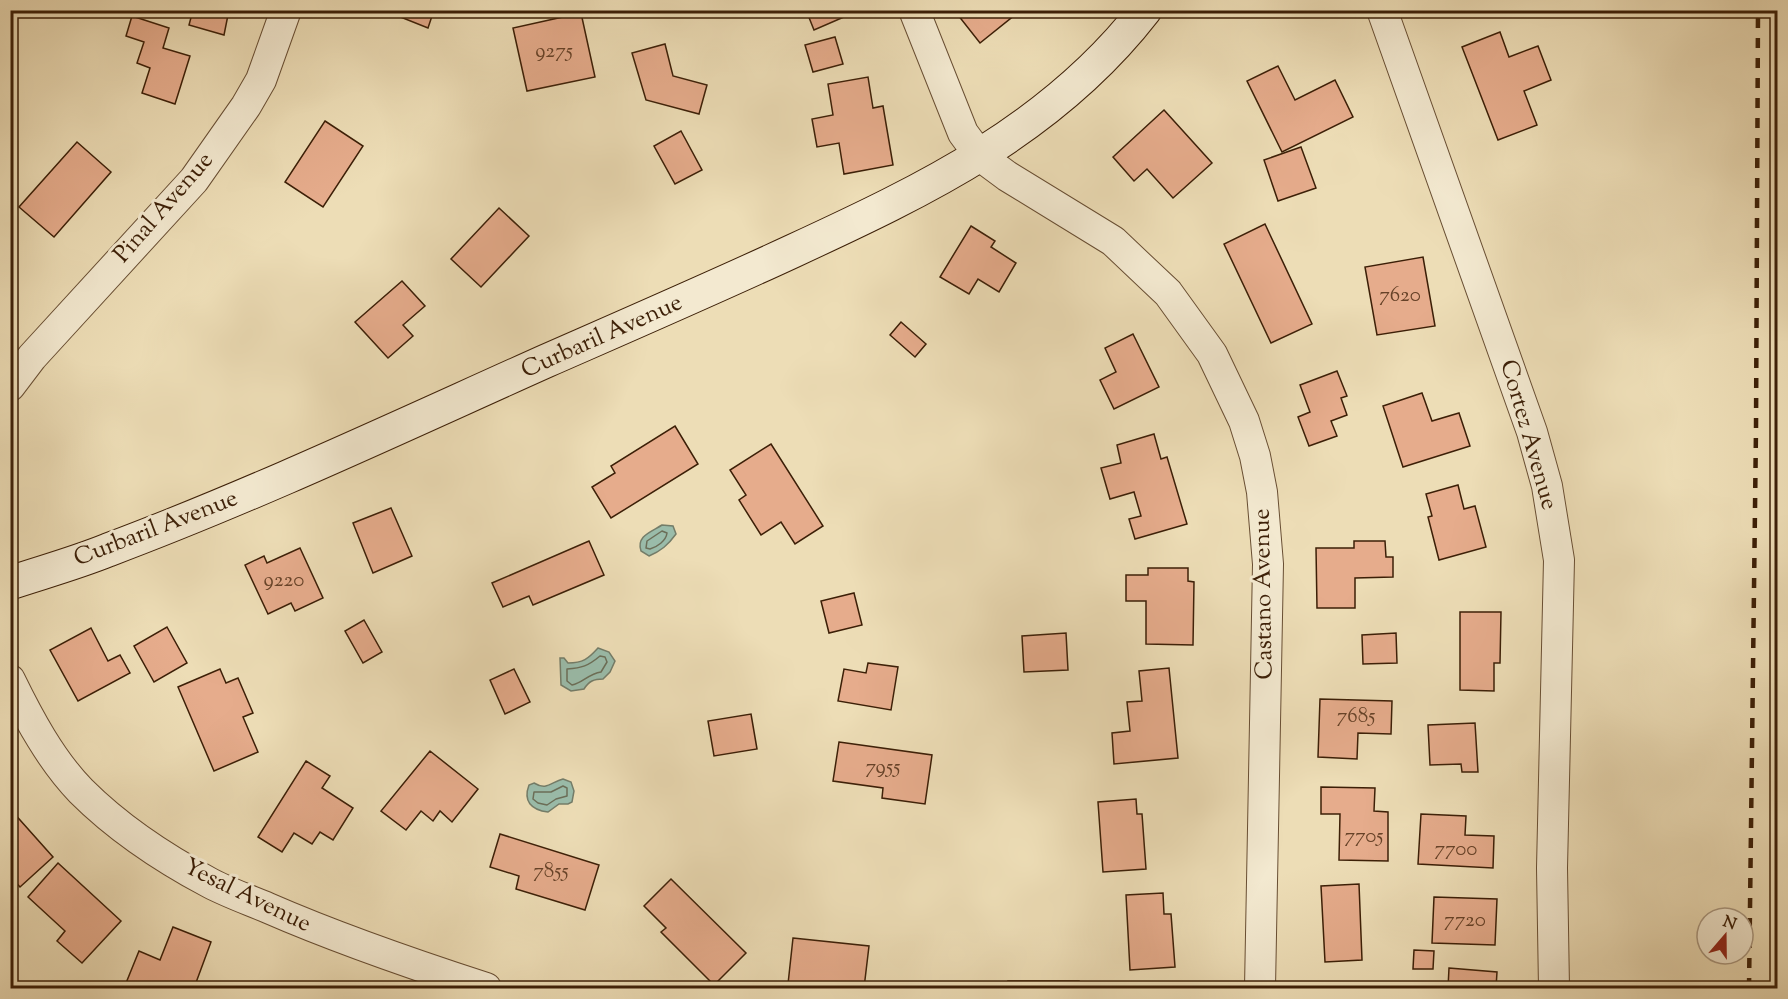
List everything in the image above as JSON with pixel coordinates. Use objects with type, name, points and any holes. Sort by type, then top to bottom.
[{"type":"street","name":"Pinal Avenue","points":[[10,386],[32,357],[194,180],[246,106],[261,80],[286,10]]},
{"type":"street","name":"Castano Avenue","points":[[914,10],[963,133],[980,156],[1007,176],[1113,241],[1168,293],[1212,354],[1244,421],[1255,456],[1262,492],[1268,564],[1260,988]]},
{"type":"street","name":"Curbaril Avenue","points":[[10,583],[106,551],[260,488],[885,209],[980,156],[1067,94],[1128,33],[1145,10]]},
{"type":"street","name":"Cortez Avenue","points":[[1382,10],[1532,432],[1547,486],[1559,560],[1552,868],[1554,988]]},
{"type":"street","name":"Yesal Avenue","points":[[10,680],[57,762],[105,813],[131,833],[210,883],[330,935],[486,988]]},
{"type":"water","points":[[662,525],[673,526],[676,534],[664,547],[649,556],[641,551],[641,542],[646,535]]},
{"type":"water","points":[[598,648],[609,652],[615,661],[610,672],[603,679],[592,681],[584,689],[571,691],[561,685],[560,658],[564,658],[568,663],[578,662],[588,658]]},
{"type":"water","points":[[563,779],[571,782],[574,791],[572,802],[559,804],[548,812],[530,804],[527,796],[529,785],[534,783],[546,786]]},
{"type":"building","points":[[193,10],[229,10],[224,35],[189,25]]},
{"type":"building","points":[[383,10],[434,10],[428,28]]},
{"type":"building","points":[[806,10],[860,10],[814,30]]},
{"type":"building","points":[[954,10],[1021,10],[980,43]]},
{"type":"building","points":[[581,13],[595,77],[527,91],[513,28]]},
{"type":"building","points":[[132,16],[169,28],[163,48],[190,56],[175,104],[142,93],[150,68],[137,63],[144,42],[126,36]]},
{"type":"building","points":[[1500,32],[1509,57],[1538,46],[1551,80],[1524,91],[1537,125],[1498,140],[1462,47]]},
{"type":"building","points":[[835,37],[843,64],[813,72],[805,45]]},
{"type":"building","points":[[665,44],[673,76],[707,85],[699,114],[646,100],[632,53]]},
{"type":"building","points":[[1278,66],[1295,100],[1335,80],[1353,117],[1282,152],[1247,81]]},
{"type":"building","points":[[868,77],[873,108],[883,106],[893,165],[844,174],[839,143],[817,147],[812,119],[833,115],[828,84]]},
{"type":"building","points":[[1164,110],[1212,163],[1173,198],[1147,169],[1134,181],[1113,157]]},
{"type":"building","points":[[325,121],[363,146],[323,207],[285,182]]},
{"type":"building","points":[[681,131],[702,170],[675,184],[654,146]]},
{"type":"building","points":[[77,142],[111,172],[54,237],[19,207]]},
{"type":"building","points":[[1301,147],[1316,188],[1278,201],[1264,160]]},
{"type":"building","points":[[499,208],[529,236],[481,287],[451,259]]},
{"type":"building","points":[[1265,224],[1312,324],[1271,343],[1224,244]]},
{"type":"building","points":[[971,226],[995,241],[991,247],[1016,263],[999,292],[978,279],[969,294],[940,277]]},
{"type":"building","points":[[1423,257],[1435,326],[1377,335],[1365,267]]},
{"type":"building","points":[[402,281],[425,306],[403,325],[413,336],[388,358],[355,322]]},
{"type":"building","points":[[901,322],[926,344],[915,357],[890,335]]},
{"type":"building","points":[[1133,334],[1159,387],[1114,409],[1100,380],[1116,372],[1105,348]]},
{"type":"building","points":[[1337,371],[1347,396],[1341,398],[1347,415],[1331,421],[1337,436],[1309,446],[1298,417],[1310,412],[1300,385]]},
{"type":"building","points":[[1422,393],[1432,421],[1459,413],[1470,446],[1403,467],[1383,406]]},
{"type":"building","points":[[675,426],[698,464],[611,518],[592,487],[615,473],[611,466]]},
{"type":"building","points":[[1154,434],[1161,459],[1167,457],[1187,524],[1135,539],[1129,519],[1141,516],[1134,492],[1110,499],[1101,468],[1121,463],[1117,445]]},
{"type":"building","points":[[771,444],[823,526],[795,544],[781,522],[761,535],[739,500],[746,495],[730,470]]},
{"type":"building","points":[[1458,485],[1464,509],[1475,506],[1486,547],[1439,560],[1428,517],[1432,516],[1426,494]]},
{"type":"building","points":[[391,508],[412,556],[373,573],[353,523]]},
{"type":"building","points":[[589,541],[604,575],[533,605],[529,596],[503,607],[492,583]]},
{"type":"building","points":[[1354,541],[1385,541],[1386,557],[1393,557],[1393,577],[1355,578],[1355,608],[1317,608],[1316,548],[1354,548]]},
{"type":"building","points":[[300,548],[323,598],[295,611],[291,603],[268,614],[245,565],[264,556],[267,563]]},
{"type":"building","points":[[1148,568],[1188,568],[1188,581],[1194,582],[1193,645],[1146,644],[1146,601],[1126,601],[1126,575],[1148,575]]},
{"type":"building","points":[[854,593],[862,625],[829,633],[821,601]]},
{"type":"building","points":[[1460,612],[1501,612],[1500,663],[1494,663],[1494,691],[1460,690]]},
{"type":"building","points":[[364,620],[382,652],[363,663],[345,631]]},
{"type":"building","points":[[167,627],[187,663],[154,682],[134,646]]},
{"type":"building","points":[[91,628],[108,661],[120,655],[130,673],[78,701],[50,650]]},
{"type":"building","points":[[1066,633],[1068,670],[1024,672],[1022,636]]},
{"type":"building","points":[[1396,633],[1397,663],[1363,664],[1362,635]]},
{"type":"building","points":[[868,663],[898,667],[891,710],[838,701],[844,669],[866,673]]},
{"type":"building","points":[[1169,668],[1178,758],[1114,764],[1112,733],[1130,731],[1127,702],[1142,701],[1139,671]]},
{"type":"building","points":[[220,669],[226,683],[238,678],[253,713],[243,717],[258,752],[214,771],[178,687]]},
{"type":"building","points":[[514,669],[530,702],[505,714],[490,680]]},
{"type":"building","points":[[1320,699],[1392,701],[1391,734],[1358,733],[1357,759],[1318,757]]},
{"type":"building","points":[[751,714],[757,749],[714,756],[708,721]]},
{"type":"building","points":[[1475,723],[1478,772],[1462,772],[1461,764],[1430,765],[1428,725]]},
{"type":"building","points":[[839,742],[932,755],[925,804],[882,798],[883,788],[833,781]]},
{"type":"building","points":[[430,751],[478,789],[452,822],[440,811],[433,821],[421,811],[406,830],[381,811]]},
{"type":"building","points":[[306,761],[330,776],[322,788],[353,808],[333,840],[320,832],[312,844],[294,833],[282,852],[258,837]]},
{"type":"building","points":[[1321,787],[1375,788],[1374,811],[1388,812],[1388,861],[1339,860],[1340,814],[1321,814]]},
{"type":"building","points":[[1136,799],[1137,814],[1142,814],[1146,869],[1103,872],[1098,802]]},
{"type":"building","points":[[10,803],[15,808],[12,811],[53,857],[20,887],[10,876]]},
{"type":"building","points":[[1421,814],[1466,816],[1465,835],[1494,836],[1493,868],[1418,864]]},
{"type":"building","points":[[500,834],[599,865],[585,910],[516,889],[519,876],[490,867]]},
{"type":"building","points":[[58,863],[121,921],[82,963],[57,941],[65,931],[28,897]]},
{"type":"building","points":[[671,879],[746,953],[714,985],[661,932],[666,928],[644,906]]},
{"type":"building","points":[[1359,884],[1362,960],[1325,962],[1321,886]]},
{"type":"building","points":[[1163,893],[1164,914],[1171,914],[1175,967],[1130,970],[1126,895]]},
{"type":"building","points":[[1434,897],[1497,899],[1495,945],[1432,943]]},
{"type":"building","points":[[173,927],[211,942],[194,988],[124,988],[139,951],[160,960]]},
{"type":"building","points":[[793,938],[869,946],[864,988],[788,984]]},
{"type":"building","points":[[1414,950],[1434,951],[1433,969],[1413,969]]},
{"type":"building","points":[[1449,968],[1497,972],[1496,988],[1448,988]]},
{"type":"building","points":[[1008,981],[1079,981],[1079,988],[1008,988]]},
{"type":"building","points":[[1324,985],[1391,988],[1323,988]]},
{"type":"railway","points":[[1749,988],[1756,429],[1758,10]]}]
